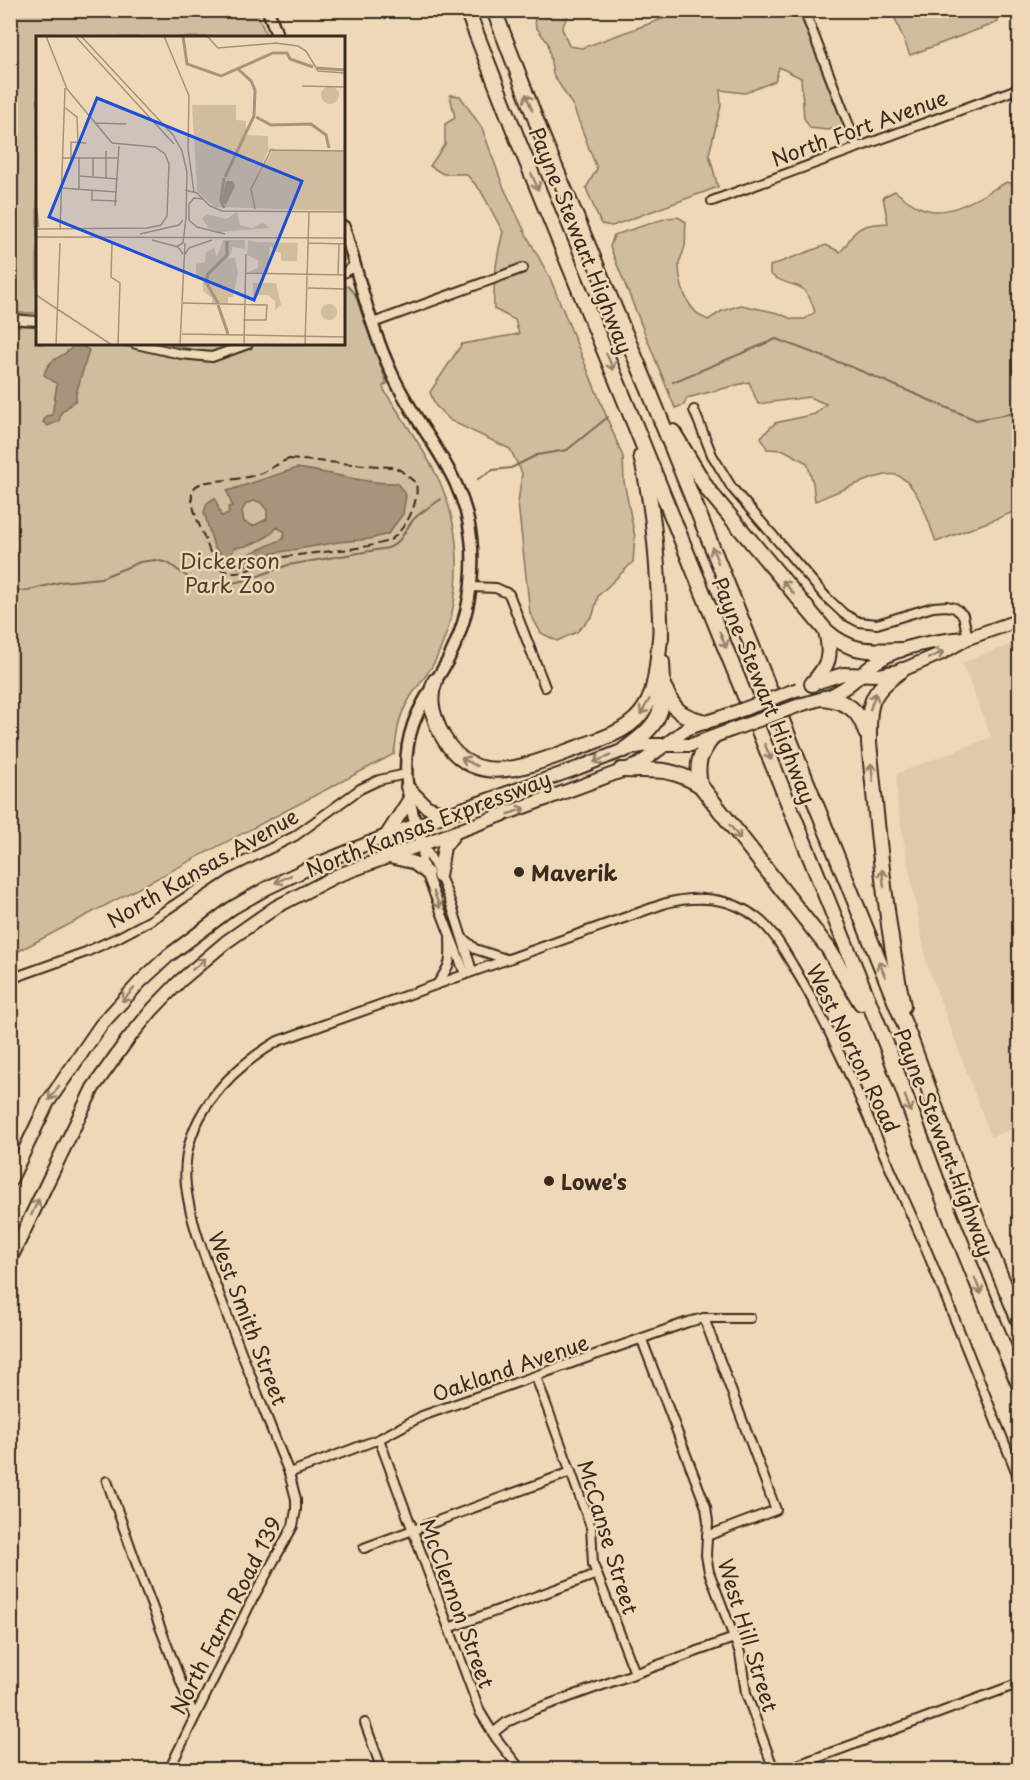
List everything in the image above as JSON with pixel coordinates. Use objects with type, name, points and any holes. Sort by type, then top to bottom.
[{"type":"highway","name":"Payne Stewart Highway","points":[[467,10],[523,154],[888,1049],[948,1211],[1020,1387]]},
{"type":"highway","name":"Payne Stewart Highway","points":[[494,10],[542,136],[648,388],[912,1043],[969,1200],[1020,1323]]},
{"type":"highway","points":[[648,388],[690,463],[708,490],[826,631],[837,640],[858,650],[900,650]]},
{"type":"highway","points":[[624,750],[646,734],[655,722],[661,710],[664,687],[651,501],[628,408]]},
{"type":"highway","points":[[435,681],[431,692],[431,708],[445,741],[453,752],[464,761],[478,767],[502,771],[511,770],[608,736],[634,721],[648,704],[652,691],[661,630]]},
{"type":"highway","points":[[812,684],[828,662],[830,653],[826,631]]},
{"type":"highway","points":[[902,670],[882,685],[873,697],[869,716],[869,744],[891,946],[912,1043]]},
{"type":"highway","points":[[664,687],[676,710],[689,718],[705,722]]},
{"type":"highway","points":[[824,698],[842,702],[854,709],[864,724],[869,744]]},
{"type":"highway","points":[[700,785],[697,769],[699,759],[712,738]]},
{"type":"highway","points":[[621,771],[674,771],[700,785],[828,948],[888,1049]]},
{"type":"main road","points":[[268,10],[277,36]]},
{"type":"main road","points":[[345,230],[373,323],[395,379],[412,410],[446,460],[462,496],[471,537],[472,586],[459,636],[412,726],[408,748],[406,774],[409,801],[423,845]]},
{"type":"main road","name":"North Kansas Expressway","points":[[10,1260],[93,1088],[128,1039],[180,981],[226,942],[267,912],[305,890],[336,876],[454,834],[647,760],[683,732],[705,722],[833,676],[879,675],[902,670],[940,654],[968,638],[1020,620]]},
{"type":"main road","name":"North Kansas Expressway","points":[[10,1181],[48,1102],[113,1011],[176,949],[215,919],[282,880],[386,836],[624,750],[640,746],[685,746],[841,692],[881,659],[900,650],[936,640],[968,638]]},
{"type":"main road","points":[[407,787],[427,807],[449,814]]},
{"type":"main road","points":[[386,836],[409,801]]},
{"type":"main road","points":[[388,857],[412,862],[433,875],[444,848],[454,834]]},
{"type":"street","points":[[804,10],[857,147]]},
{"type":"street","name":"North Fort Avenue","points":[[712,201],[1020,88]]},
{"type":"street","points":[[345,272],[355,265]]},
{"type":"street","points":[[373,323],[523,268]]},
{"type":"street","points":[[10,319],[36,321]]},
{"type":"street","points":[[140,345],[181,354],[212,357],[245,345]]},
{"type":"street","points":[[694,410],[712,454],[732,488],[826,597],[844,614],[859,622],[877,624],[933,607],[951,607],[963,615],[968,638]]},
{"type":"street","points":[[472,586],[496,588],[510,594],[545,687]]},
{"type":"street","name":"North Kansas Avenue","points":[[10,979],[86,952],[135,929],[227,870],[295,836],[366,786],[406,774]]},
{"type":"street","points":[[423,845],[431,858],[433,875],[450,931],[468,973]]},
{"type":"street","points":[[423,845],[422,862],[433,875],[463,938],[468,973]]},
{"type":"street","name":"West Norton Road","points":[[437,984],[683,899],[708,898],[723,901],[757,917],[784,951],[841,1054],[926,1248],[1020,1481]]},
{"type":"street","points":[[437,984],[451,960],[450,931]]},
{"type":"street","points":[[463,938],[475,949],[506,959]]},
{"type":"street","name":"West Smith Street","points":[[289,1473],[191,1212],[186,1174],[190,1143],[202,1113],[223,1083],[255,1055],[278,1041],[437,984]]},
{"type":"street","points":[[704,1318],[776,1510],[707,1536]]},
{"type":"street","name":"Oakland Avenue","points":[[289,1473],[379,1439],[422,1416],[688,1322],[704,1318],[750,1318]]},
{"type":"street","name":"West Hill Street","points":[[642,1340],[704,1500],[707,1514],[706,1555],[709,1572],[741,1658],[746,1694],[774,1770]]},
{"type":"street","name":"McCanse Street","points":[[536,1377],[591,1527],[592,1557],[597,1574],[635,1673]]},
{"type":"street","name":"McClernon Street","points":[[379,1439],[480,1712],[521,1770]]},
{"type":"street","points":[[364,1548],[571,1472]]},
{"type":"street","name":"North Farm Road 139","points":[[169,1770],[251,1602],[293,1526],[296,1499],[289,1473]]},
{"type":"street","points":[[107,1481],[194,1716]]},
{"type":"street","points":[[449,1628],[597,1574]]},
{"type":"street","points":[[493,1733],[533,1710],[734,1638]]},
{"type":"street","points":[[784,1770],[1020,1683]]},
{"type":"street","points":[[365,1723],[382,1770]]},
{"type":"shaded area","points":[[73,345],[80,345],[89,350],[76,400],[61,413],[59,421],[48,426],[43,422],[46,416],[52,415],[57,384],[44,375],[46,368]]},
{"type":"shaded area","points":[[297,468],[372,482],[397,483],[406,495],[403,514],[388,534],[370,539],[263,555],[250,564],[230,567],[225,565],[224,557],[214,547],[204,512],[207,503],[215,498],[221,516],[229,514],[228,507],[232,506],[227,491]],"holes":[[[253,501],[260,502],[267,510],[267,519],[253,526],[244,522],[242,511],[246,504]],[[277,527],[285,532],[283,539],[240,559],[235,559],[232,554],[234,548],[258,542]]]},
{"type":"shaded area","points":[[1019,641],[1019,1126],[991,1137],[927,965],[898,809],[896,774],[991,737],[962,663]]},
{"type":"green space","points":[[11,10],[256,11],[267,36],[36,36],[36,313],[11,313]]},
{"type":"green space","points":[[533,11],[581,11],[568,15],[562,28],[569,46],[582,48],[684,11],[799,11],[844,127],[827,130],[810,128],[804,118],[801,78],[779,67],[775,81],[745,93],[720,90],[721,106],[709,154],[718,187],[612,226],[601,224],[586,188],[597,169],[573,106],[553,74],[548,43],[536,27]]},
{"type":"green space","points":[[892,11],[993,11],[998,22],[910,55]]},
{"type":"green space","points":[[450,95],[460,96],[482,128],[503,186],[550,278],[623,457],[624,482],[635,537],[633,562],[598,596],[593,615],[577,632],[557,641],[541,633],[530,613],[518,503],[522,473],[510,449],[451,421],[435,405],[430,392],[462,344],[519,334],[515,320],[494,309],[496,270],[503,232],[481,191],[466,174],[443,174],[430,166],[445,144],[445,124],[455,118]]},
{"type":"green space","points":[[1007,182],[1020,186],[1019,510],[936,542],[916,494],[910,485],[896,475],[856,484],[815,501],[807,463],[784,450],[767,449],[761,437],[775,423],[815,414],[826,404],[809,397],[758,404],[749,382],[687,398],[684,405],[675,408],[610,247],[614,235],[667,218],[678,217],[686,222],[685,246],[679,264],[683,289],[690,304],[701,316],[708,320],[722,311],[741,305],[778,313],[792,319],[805,319],[815,312],[807,293],[802,288],[770,274],[770,266],[826,245],[840,252],[859,229],[868,225],[888,223],[883,197],[895,191],[919,207],[941,211],[964,205]]},
{"type":"green space","name":"Dickerson Park Zoo","points":[[348,286],[355,294],[387,384],[383,386],[384,390],[437,476],[446,498],[456,544],[456,591],[445,637],[433,665],[403,711],[394,754],[11,955],[11,326],[36,326],[36,345],[120,345],[183,358],[200,351],[173,345],[345,345],[345,288]]},
{"type":"waterway","points":[[673,382],[776,339],[854,368],[976,420],[1020,412]]},
{"type":"waterway","points":[[478,479],[493,470],[511,468],[537,455],[567,450],[608,417]]},
{"type":"waterway","points":[[215,586],[247,580],[288,565],[388,548],[398,542],[417,516],[441,499]]},
{"type":"waterway","points":[[10,590],[25,591],[61,582],[101,578],[140,562],[155,560],[168,563],[199,585]]},
{"type":"railway","points":[[289,459],[391,467],[400,470],[416,483],[417,491],[406,523],[389,541],[378,544],[274,559],[241,572],[232,573],[221,569],[211,555],[196,516],[192,500],[193,491],[198,485],[207,482],[257,475],[289,459]]},
{"type":"place","name":"Maverik","points":[[519,872]]},
{"type":"place","name":"Lowe's","points":[[549,1181]]}]
